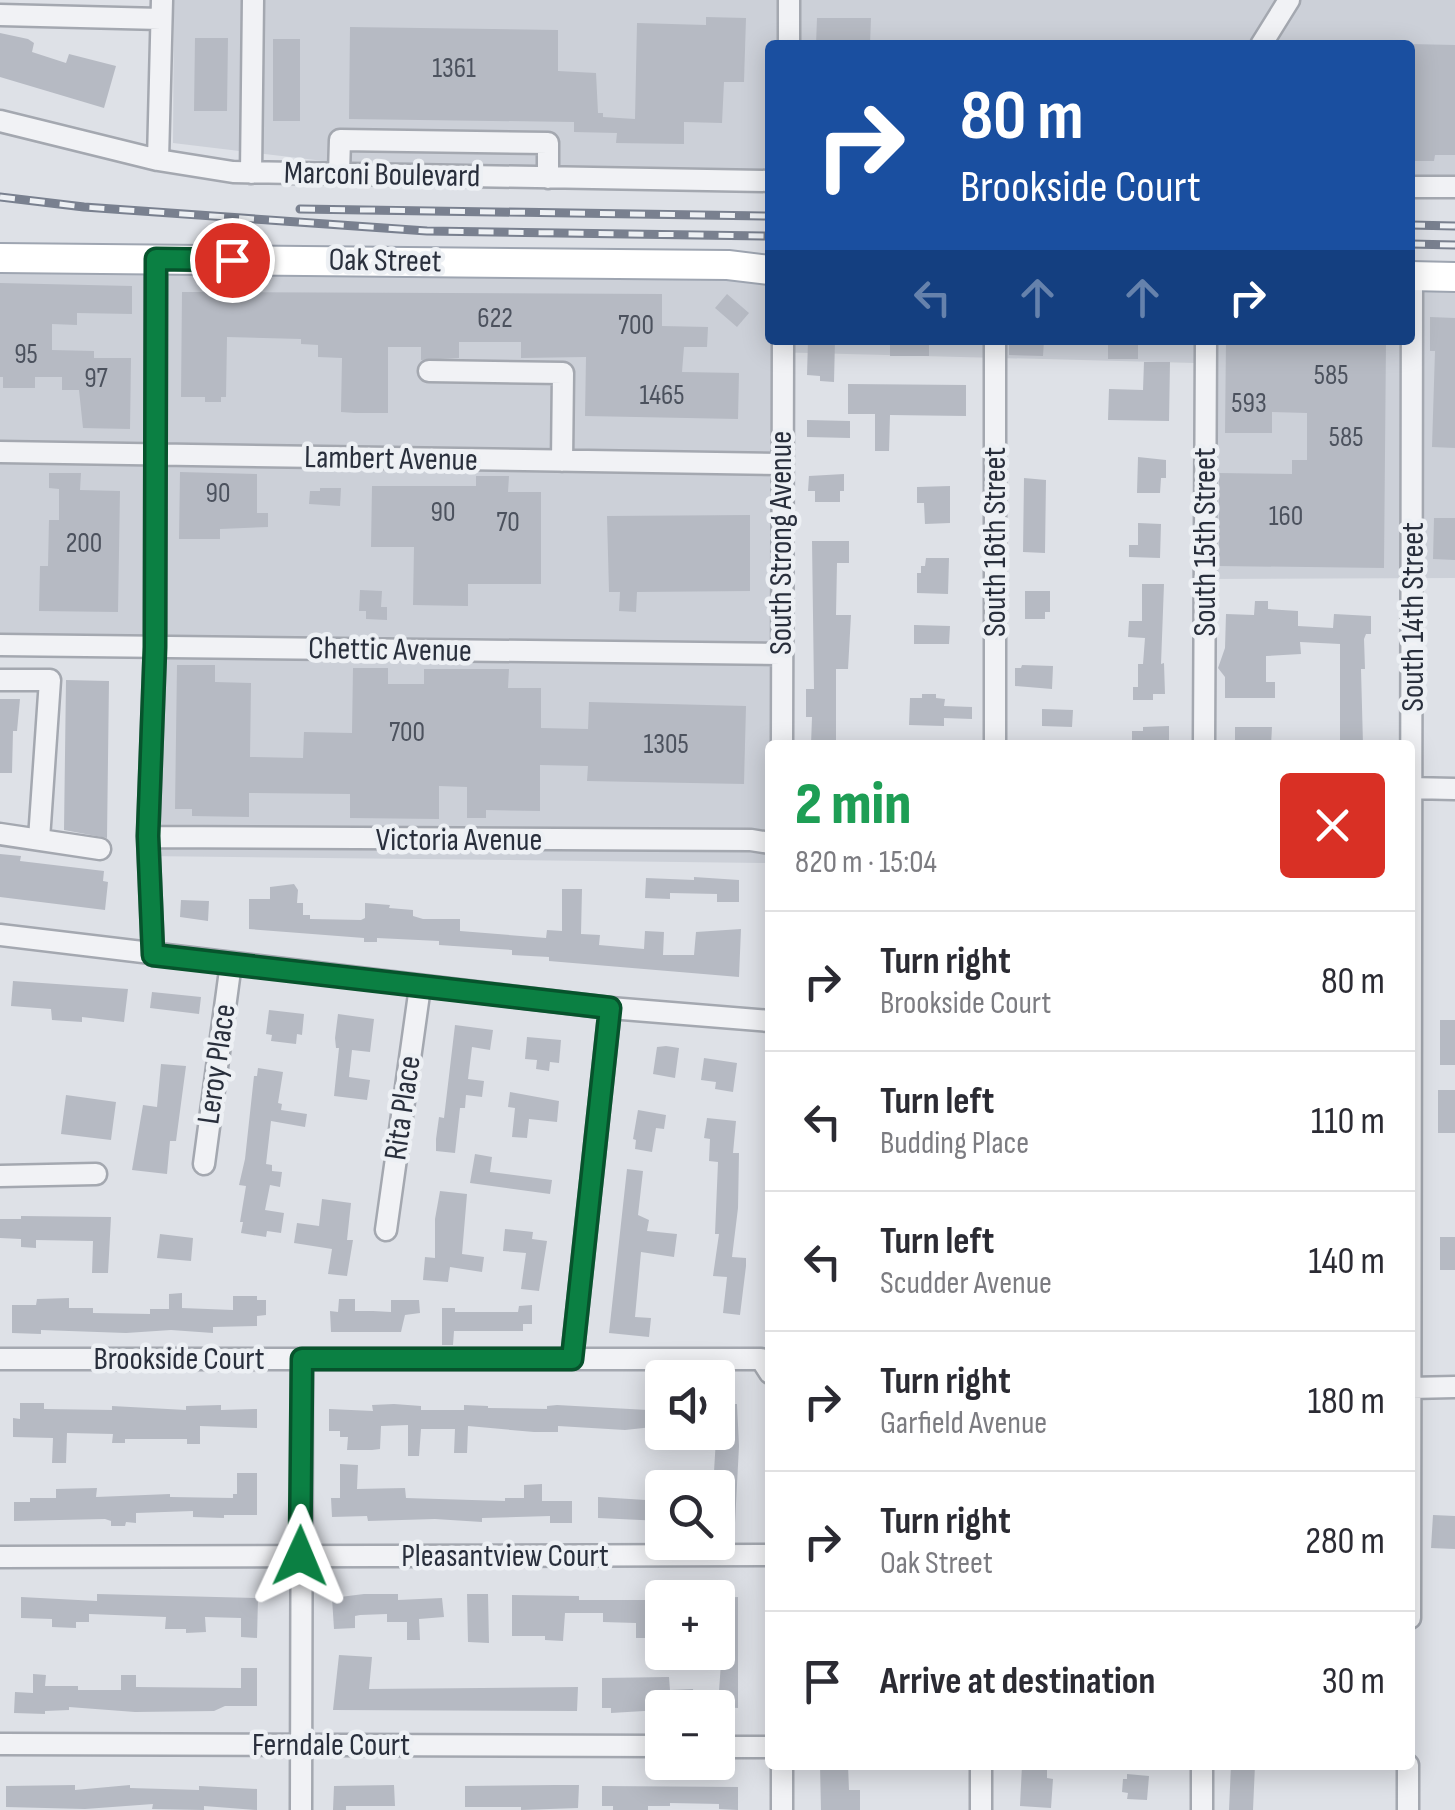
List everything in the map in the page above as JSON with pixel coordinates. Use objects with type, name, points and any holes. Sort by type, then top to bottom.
[{"type":"main road","name":"Oak Street","points":[[0,258],[728,265],[765,269]]},
{"type":"main road","points":[[1415,276],[1455,277]]},
{"type":"street","points":[[251,172],[253,0]]},
{"type":"street","points":[[789,0],[789,40]]},
{"type":"street","points":[[1263,40],[1289,0]]},
{"type":"street","points":[[0,15],[161,9],[158,160]]},
{"type":"street","name":"Marconi Boulevard","points":[[0,121],[158,160],[251,172],[765,182]]},
{"type":"street","points":[[339,173],[340,140],[548,143],[548,178]]},
{"type":"street","points":[[416,176],[417,141]]},
{"type":"street","points":[[477,142],[477,178]]},
{"type":"street","points":[[1415,186],[1455,187]]},
{"type":"street","points":[[153,955],[148,836],[155,647],[156,259]]},
{"type":"street","name":"South Strong Avenue","points":[[782,740],[783,345]]},
{"type":"street","name":"South 16th Street","points":[[995,345],[995,740]]},
{"type":"street","name":"South 15th Street","points":[[1204,740],[1206,345]]},
{"type":"street","name":"South 14th Street","points":[[1411,345],[1412,740]]},
{"type":"street","points":[[430,371],[563,373],[562,461]]},
{"type":"street","name":"Lambert Avenue","points":[[0,452],[781,464]]},
{"type":"street","name":"Chettic Avenue","points":[[0,644],[781,654]]},
{"type":"street","points":[[0,680],[50,680],[39,839]]},
{"type":"street","points":[[1415,788],[1455,789]]},
{"type":"street","points":[[0,834],[100,849]]},
{"type":"street","name":"Victoria Avenue","points":[[148,836],[765,842]]},
{"type":"street","points":[[0,935],[420,987],[765,1021]]},
{"type":"street","name":"Leroy Place","points":[[204,1164],[231,964]]},
{"type":"street","name":"Rita Place","points":[[386,1230],[420,987]]},
{"type":"street","points":[[572,1359],[610,1008]]},
{"type":"street","points":[[0,1176],[96,1174]]},
{"type":"street","name":"Brookside Court","points":[[0,1359],[761,1359],[765,1365]]},
{"type":"street","points":[[301,1810],[302,1359]]},
{"type":"street","points":[[1415,1388],[1455,1386]]},
{"type":"street","name":"Pleasantview Court","points":[[0,1557],[765,1555]]},
{"type":"street","name":"Ferndale Court","points":[[0,1744],[645,1746]]},
{"type":"street","points":[[735,1747],[765,1747]]},
{"type":"street","points":[[782,1770],[782,1810]]},
{"type":"street","points":[[981,1770],[981,1810]]},
{"type":"street","points":[[1202,1770],[1202,1810]]},
{"type":"street","points":[[1408,1770],[1408,1810]]},
{"type":"shaded area","points":[[174,0],[1455,0],[1455,181],[1415,180],[1415,40],[765,40],[765,172],[324,161],[173,143]]},
{"type":"shaded area","points":[[0,257],[765,258],[765,345],[1415,345],[1415,274],[1455,275],[1455,578],[1193,579],[1194,363],[771,352],[770,740],[765,740],[765,863],[142,856],[142,638],[0,635]]},
{"type":"building","points":[[706,17],[746,18],[744,82],[724,82],[722,123],[684,122],[684,144],[616,143],[617,133],[574,132],[574,122],[349,119],[350,27],[558,30],[558,71],[596,73],[598,113],[603,113],[603,117],[635,119],[637,23],[706,25]]},
{"type":"building","points":[[817,18],[871,18],[870,40],[816,40]]},
{"type":"building","points":[[0,33],[28,39],[34,43],[32,52],[66,63],[69,54],[116,66],[104,108],[0,77]]},
{"type":"building","points":[[195,38],[228,38],[227,111],[194,111]]},
{"type":"building","points":[[273,39],[300,39],[300,121],[273,121]]},
{"type":"building","points":[[1415,44],[1455,45],[1455,155],[1435,155],[1434,161],[1415,161]]},
{"type":"building","points":[[0,283],[132,286],[132,314],[77,313],[77,325],[52,324],[52,350],[94,351],[94,358],[131,358],[130,429],[83,428],[79,390],[62,390],[62,377],[35,377],[35,388],[3,388]]},
{"type":"building","points":[[182,292],[662,294],[662,326],[708,327],[707,347],[684,347],[682,372],[739,373],[738,419],[585,416],[586,357],[521,358],[521,342],[459,342],[459,358],[421,360],[421,347],[388,347],[388,413],[355,413],[341,412],[342,358],[318,357],[318,345],[301,344],[301,339],[227,337],[226,397],[221,397],[221,402],[205,402],[205,397],[181,397]]},
{"type":"building","points":[[727,294],[749,313],[737,327],[715,308]]},
{"type":"building","points":[[1430,317],[1455,318],[1455,448],[1432,447],[1435,351],[1430,351]]},
{"type":"building","points":[[808,345],[835,345],[834,382],[807,375]]},
{"type":"building","points":[[890,345],[929,345],[929,356],[890,356]]},
{"type":"building","points":[[1009,345],[1044,345],[1043,356],[1009,355]]},
{"type":"building","points":[[1108,345],[1138,345],[1138,359],[1108,359]]},
{"type":"building","points":[[1226,345],[1386,345],[1384,568],[1219,566],[1219,473],[1292,474],[1292,460],[1307,460],[1307,413],[1272,412],[1272,433],[1225,433]]},
{"type":"building","points":[[1144,362],[1170,362],[1169,421],[1108,420],[1109,389],[1143,390]]},
{"type":"building","points":[[848,384],[966,385],[966,416],[890,415],[889,451],[875,451],[875,414],[848,414]]},
{"type":"building","points":[[807,420],[850,421],[850,438],[807,437]]},
{"type":"building","points":[[1138,457],[1166,460],[1166,478],[1161,478],[1160,493],[1137,493]]},
{"type":"building","points":[[180,472],[257,474],[257,513],[268,513],[268,527],[220,529],[220,539],[179,539]]},
{"type":"building","points":[[49,473],[81,473],[80,490],[120,491],[118,612],[39,611],[40,566],[48,566],[49,520],[59,520],[59,489],[49,488]]},
{"type":"building","points":[[844,474],[840,502],[815,502],[815,491],[808,491],[809,476]]},
{"type":"building","points":[[476,476],[509,476],[508,492],[541,492],[541,584],[468,584],[468,606],[413,605],[414,547],[371,547],[372,486],[476,486]]},
{"type":"building","points":[[1024,478],[1046,480],[1045,553],[1023,552]]},
{"type":"building","points":[[950,486],[950,523],[925,524],[924,503],[917,503],[917,487]]},
{"type":"building","points":[[341,488],[340,506],[309,504],[310,491]]},
{"type":"building","points":[[750,515],[750,591],[637,592],[636,612],[619,611],[620,592],[609,592],[607,516]]},
{"type":"building","points":[[1434,518],[1455,518],[1455,560],[1433,559]]},
{"type":"building","points":[[1138,523],[1161,524],[1160,558],[1129,557],[1129,545],[1138,545]]},
{"type":"building","points":[[812,541],[849,541],[849,563],[837,563],[836,615],[851,615],[848,669],[836,669],[836,740],[811,740],[812,717],[806,717],[806,689],[814,689]]},
{"type":"building","points":[[926,558],[949,558],[948,594],[917,593],[917,573],[921,573]]},
{"type":"building","points":[[1142,584],[1164,584],[1161,664],[1164,663],[1165,694],[1153,694],[1153,700],[1133,700],[1145,638],[1128,637],[1129,621],[1142,621]]},
{"type":"building","points":[[360,590],[382,591],[381,607],[387,607],[387,620],[366,619],[366,611],[359,611]]},
{"type":"building","points":[[1025,591],[1050,591],[1050,612],[1045,612],[1045,619],[1025,619]]},
{"type":"building","points":[[1255,601],[1268,601],[1268,609],[1298,611],[1298,626],[1333,628],[1334,614],[1371,616],[1371,634],[1364,639],[1365,669],[1361,669],[1363,740],[1340,740],[1340,644],[1300,642],[1301,654],[1266,656],[1266,682],[1275,682],[1275,698],[1225,698],[1225,677],[1218,668],[1225,648],[1226,614],[1254,615]]},
{"type":"building","points":[[914,625],[950,626],[949,644],[914,644]]},
{"type":"building","points":[[177,665],[215,665],[215,682],[251,683],[250,757],[303,758],[304,732],[352,733],[353,668],[388,668],[388,684],[424,684],[424,669],[509,669],[508,688],[541,688],[541,728],[588,729],[589,702],[746,706],[744,784],[587,781],[588,766],[540,765],[540,811],[486,810],[486,818],[467,818],[467,787],[439,786],[439,819],[350,818],[350,794],[249,793],[249,817],[192,816],[192,809],[175,809]]},
{"type":"building","points":[[1053,666],[1052,689],[1015,686],[1015,668]]},
{"type":"building","points":[[66,680],[109,681],[107,838],[64,830]]},
{"type":"building","points":[[922,694],[936,694],[936,698],[945,699],[944,706],[972,707],[972,719],[944,718],[944,726],[909,725],[910,698],[922,698]]},
{"type":"building","points":[[0,699],[20,699],[17,731],[13,731],[12,773],[0,773]]},
{"type":"building","points":[[1042,709],[1073,710],[1072,727],[1042,726]]},
{"type":"building","points":[[1169,726],[1169,740],[1132,740],[1132,731],[1143,731],[1143,727]]},
{"type":"building","points":[[1235,727],[1272,727],[1271,740],[1235,740]]},
{"type":"building","points":[[0,854],[21,856],[20,861],[104,871],[103,881],[108,882],[105,910],[0,897]]},
{"type":"building","points":[[646,878],[739,880],[739,902],[717,902],[717,894],[670,893],[670,899],[645,898]]},
{"type":"building","points":[[294,884],[298,890],[297,903],[303,903],[303,915],[310,915],[310,919],[361,920],[365,918],[365,903],[390,905],[389,908],[413,910],[413,916],[423,919],[460,919],[460,931],[546,938],[547,930],[562,931],[562,889],[582,889],[581,934],[600,935],[599,945],[644,949],[645,931],[664,932],[663,955],[694,955],[696,932],[741,929],[739,977],[549,961],[549,957],[512,955],[512,950],[439,945],[439,941],[377,938],[377,942],[364,942],[364,938],[249,929],[249,899],[270,899],[270,887]]},
{"type":"building","points":[[181,900],[209,901],[208,921],[180,917]]},
{"type":"building","points":[[13,981],[128,989],[124,1022],[82,1017],[82,1022],[52,1020],[51,1009],[11,1006]]},
{"type":"building","points":[[152,992],[201,997],[199,1014],[150,1008]]},
{"type":"building","points":[[269,1010],[304,1014],[302,1035],[297,1034],[296,1044],[271,1041],[272,1035],[266,1034]]},
{"type":"building","points":[[338,1014],[374,1019],[370,1052],[352,1050],[349,1077],[370,1080],[367,1100],[334,1096]]},
{"type":"building","points":[[1440,1020],[1455,1020],[1455,1065],[1440,1065]]},
{"type":"building","points":[[455,1025],[493,1030],[490,1050],[472,1047],[468,1079],[484,1081],[482,1097],[466,1095],[465,1108],[460,1108],[455,1153],[436,1151],[436,1139],[439,1117],[444,1118]]},
{"type":"building","points":[[527,1037],[561,1040],[559,1063],[550,1062],[549,1071],[536,1069],[537,1060],[525,1059]]},
{"type":"building","points":[[657,1047],[679,1048],[675,1078],[653,1074]]},
{"type":"building","points":[[704,1058],[737,1063],[733,1092],[715,1089],[716,1082],[701,1080]]},
{"type":"building","points":[[161,1064],[186,1066],[176,1141],[170,1141],[167,1174],[132,1170],[143,1105],[157,1107]]},
{"type":"building","points":[[258,1068],[283,1072],[278,1103],[282,1104],[281,1110],[307,1114],[305,1127],[271,1121],[266,1164],[272,1165],[272,1171],[282,1172],[280,1187],[270,1185],[265,1210],[284,1213],[281,1233],[267,1231],[266,1237],[241,1233],[240,1222],[246,1186],[239,1185]]},
{"type":"building","points":[[1438,1090],[1455,1090],[1455,1133],[1438,1133]]},
{"type":"building","points":[[510,1092],[559,1101],[557,1122],[529,1119],[527,1138],[512,1137],[515,1108],[508,1107]]},
{"type":"building","points":[[66,1095],[116,1102],[111,1140],[61,1134]]},
{"type":"building","points":[[638,1110],[666,1115],[664,1129],[656,1128],[652,1152],[635,1149]]},
{"type":"building","points":[[707,1118],[736,1121],[733,1153],[739,1153],[738,1208],[732,1257],[746,1258],[740,1315],[723,1313],[727,1277],[713,1276],[719,1234],[715,1234],[718,1162],[709,1161],[710,1139],[704,1138]]},
{"type":"building","points":[[475,1154],[492,1157],[490,1172],[552,1180],[550,1194],[470,1183]]},
{"type":"building","points":[[627,1169],[643,1171],[638,1215],[649,1220],[647,1231],[677,1234],[674,1257],[641,1252],[635,1317],[651,1318],[649,1337],[609,1333]]},
{"type":"building","points":[[440,1191],[467,1194],[462,1254],[484,1257],[482,1272],[450,1267],[448,1282],[423,1280],[425,1257],[435,1258]]},
{"type":"building","points":[[322,1199],[351,1203],[347,1240],[353,1240],[347,1276],[328,1274],[332,1249],[294,1243],[297,1223],[319,1226]]},
{"type":"building","points":[[111,1217],[108,1273],[92,1273],[93,1241],[36,1240],[36,1248],[21,1247],[21,1239],[0,1238],[0,1219]]},
{"type":"building","points":[[505,1229],[533,1232],[532,1239],[547,1241],[539,1291],[521,1289],[526,1253],[503,1251]]},
{"type":"building","points":[[160,1234],[193,1238],[191,1261],[157,1258]]},
{"type":"building","points":[[1440,1237],[1455,1237],[1455,1270],[1440,1270]]},
{"type":"building","points":[[182,1293],[182,1308],[233,1310],[233,1296],[257,1296],[257,1300],[266,1300],[266,1315],[257,1316],[257,1326],[213,1327],[213,1333],[12,1333],[12,1305],[36,1305],[37,1299],[69,1298],[69,1308],[93,1308],[93,1313],[150,1314],[150,1309],[169,1309],[169,1294]]},
{"type":"building","points":[[339,1299],[355,1299],[355,1311],[391,1312],[391,1300],[419,1300],[420,1313],[405,1315],[401,1332],[331,1332],[330,1311],[338,1312]]},
{"type":"building","points":[[532,1305],[532,1324],[523,1324],[523,1331],[454,1331],[453,1345],[442,1345],[442,1308],[455,1308],[455,1312],[518,1312],[519,1306]]},
{"type":"building","points":[[20,1403],[44,1403],[44,1409],[112,1410],[112,1406],[186,1410],[186,1406],[221,1405],[221,1410],[257,1409],[257,1428],[200,1426],[200,1444],[187,1444],[187,1439],[125,1439],[125,1443],[112,1443],[113,1434],[67,1433],[66,1463],[52,1463],[53,1438],[13,1437],[13,1418],[20,1419]]},
{"type":"building","points":[[737,1404],[735,1523],[735,1470],[714,1470],[715,1450],[735,1450]]},
{"type":"building","points":[[372,1405],[421,1406],[421,1410],[464,1410],[464,1405],[645,1410],[645,1428],[558,1426],[558,1432],[534,1432],[468,1426],[467,1453],[454,1453],[455,1429],[421,1429],[419,1456],[408,1456],[408,1425],[381,1426],[380,1449],[347,1450],[348,1437],[340,1437],[340,1431],[329,1431],[329,1409],[373,1411]]},
{"type":"building","points":[[340,1464],[358,1465],[357,1489],[405,1488],[406,1498],[505,1501],[524,1498],[524,1485],[542,1484],[542,1501],[572,1501],[572,1523],[550,1523],[550,1516],[482,1518],[482,1522],[332,1517],[331,1498],[340,1498]]},
{"type":"building","points":[[237,1473],[257,1473],[257,1515],[224,1518],[193,1517],[193,1511],[136,1513],[136,1523],[126,1522],[125,1526],[111,1526],[111,1521],[105,1519],[14,1521],[14,1502],[56,1498],[56,1489],[97,1488],[96,1497],[170,1494],[233,1498],[237,1494]]},
{"type":"building","points":[[598,1497],[645,1500],[645,1520],[598,1518]]},
{"type":"building","points":[[1433,1515],[1455,1516],[1455,1549],[1431,1548]]},
{"type":"building","points":[[97,1594],[258,1598],[257,1638],[241,1637],[241,1618],[205,1617],[206,1632],[186,1633],[186,1629],[165,1629],[166,1617],[89,1614],[89,1622],[76,1622],[76,1628],[52,1627],[52,1619],[21,1618],[21,1597],[97,1601]]},
{"type":"building","points":[[398,1594],[398,1600],[442,1598],[444,1617],[419,1619],[420,1640],[407,1640],[407,1622],[387,1622],[387,1614],[355,1616],[355,1628],[334,1629],[332,1598]]},
{"type":"building","points":[[467,1594],[488,1594],[489,1643],[468,1642]]},
{"type":"building","points":[[512,1595],[645,1600],[645,1638],[636,1638],[636,1623],[603,1622],[603,1613],[565,1613],[563,1641],[545,1640],[545,1636],[512,1636]]},
{"type":"building","points":[[738,1597],[738,1708],[735,1690],[719,1690],[720,1670],[735,1670]]},
{"type":"building","points":[[339,1655],[372,1657],[369,1689],[578,1687],[577,1711],[333,1710]]},
{"type":"building","points":[[241,1668],[257,1668],[257,1706],[135,1712],[69,1707],[45,1714],[14,1713],[15,1692],[33,1693],[33,1674],[46,1675],[45,1686],[78,1686],[78,1690],[121,1690],[121,1675],[136,1675],[136,1687],[241,1688]]},
{"type":"building","points":[[669,1677],[670,1690],[645,1690],[645,1711],[611,1713],[611,1708],[602,1708],[602,1678]]},
{"type":"building","points":[[820,1770],[848,1770],[849,1790],[860,1790],[860,1810],[821,1810]]},
{"type":"building","points":[[1022,1770],[1047,1770],[1047,1778],[1053,1779],[1051,1808],[1020,1806]]},
{"type":"building","points":[[1231,1770],[1255,1770],[1253,1810],[1229,1810]]},
{"type":"building","points":[[1127,1774],[1149,1776],[1147,1800],[1127,1799],[1128,1793],[1122,1792]]},
{"type":"building","points":[[75,1785],[75,1790],[130,1785],[257,1789],[257,1810],[204,1806],[204,1810],[152,1809],[153,1804],[85,1809],[6,1807],[6,1786]]},
{"type":"building","points":[[394,1785],[395,1806],[346,1806],[346,1810],[333,1810],[334,1786]]},
{"type":"building","points":[[579,1785],[578,1808],[465,1807],[465,1786]]},
{"type":"building","points":[[602,1786],[738,1787],[738,1810],[719,1809],[719,1804],[670,1803],[648,1806],[648,1810],[613,1810],[613,1806],[602,1806]]},
{"type":"railway","points":[[0,197],[84,207],[427,231],[765,236]]},
{"type":"railway","points":[[300,209],[765,216]]},
{"type":"railway","points":[[1415,225],[1455,226]]},
{"type":"railway","points":[[1415,244],[1455,245]]},
{"type":"route","points":[[232,260],[156,259],[155,647],[148,836],[153,955],[610,1008],[572,1359],[302,1359],[300,1556]]}]
